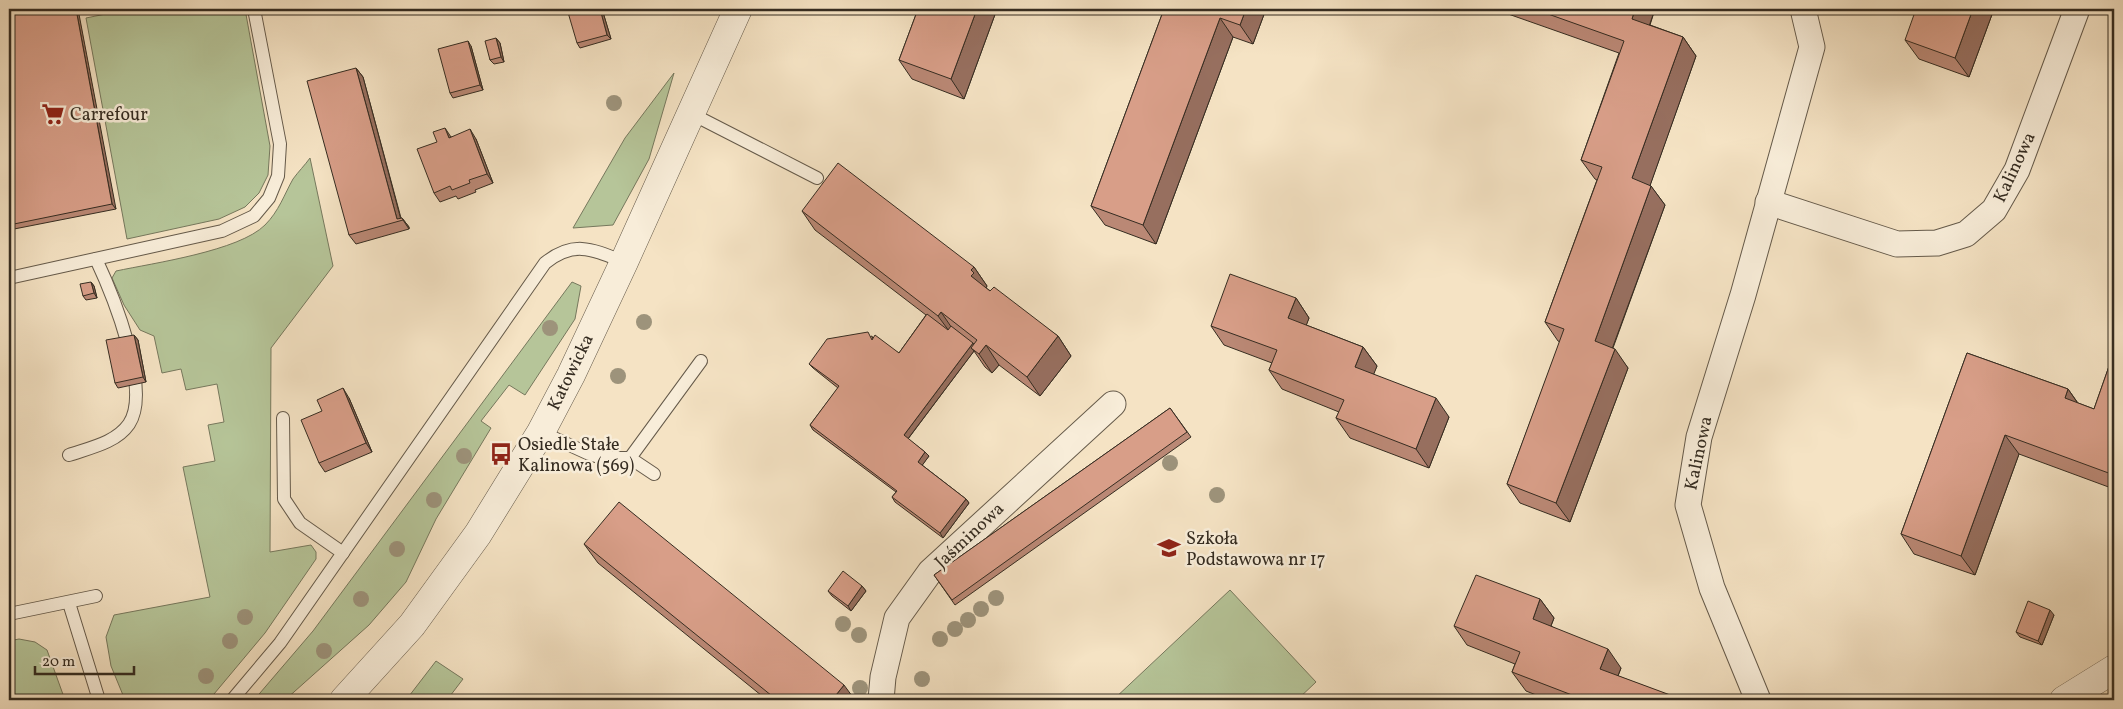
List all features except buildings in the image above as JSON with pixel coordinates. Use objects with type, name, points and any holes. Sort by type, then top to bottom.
[{"type":"street","name":"Katowicka","points":[[344,700],[412,625],[478,534],[504,495],[541,432],[571,375],[624,262],[738,9]]},
{"type":"street","name":"Kalinowa","points":[[1758,700],[1712,588],[1688,505],[1699,437],[1743,295],[1812,47],[1803,9]]},
{"type":"street","name":"Kalinowa","points":[[1768,202],[1897,244],[1937,243],[1966,234],[1994,210],[2017,170],[2077,9]]},
{"type":"street","name":"Jaśminowa","points":[[881,700],[884,676],[897,618],[930,572],[1113,404]]},
{"type":"street","points":[[2064,700],[2114,669]]},
{"type":"lane","points":[[9,278],[222,231],[254,216],[269,198],[278,176],[280,144],[254,9]]},
{"type":"lane","points":[[690,112],[817,178]]},
{"type":"lane","points":[[232,700],[280,643],[545,263],[562,252],[582,248],[600,252],[624,262]]},
{"type":"lane","points":[[68,455],[106,442],[129,424],[135,410],[136,398],[128,340],[120,312],[96,259]]},
{"type":"lane","points":[[630,458],[701,361]]},
{"type":"lane","points":[[283,418],[284,498],[300,523],[343,553]]},
{"type":"lane","points":[[541,432],[602,458],[630,458],[654,474]]},
{"type":"lane","points":[[9,614],[96,596]]},
{"type":"lane","points":[[69,603],[99,700]]},
{"type":"green space","points":[[130,9],[245,9],[270,146],[268,175],[259,193],[245,207],[219,219],[127,239],[86,18]]},
{"type":"green space","points":[[674,73],[649,159],[613,225],[573,228],[625,138]]},
{"type":"green space","points":[[310,158],[333,266],[271,348],[270,552],[311,545],[316,552],[316,559],[265,633],[209,700],[125,700],[111,666],[106,637],[114,615],[210,597],[183,467],[215,461],[208,425],[224,422],[217,384],[186,390],[181,369],[162,373],[154,336],[140,330],[124,305],[112,278],[116,271],[195,255],[236,242],[253,234],[265,225],[274,214],[293,179]]},
{"type":"green space","points":[[572,282],[581,286],[575,319],[525,395],[509,385],[481,421],[491,428],[436,519],[406,582],[369,625],[285,700],[254,700],[313,631]]},
{"type":"green space","points":[[1230,590],[1316,682],[1297,700],[1113,700]]},
{"type":"green space","points":[[19,639],[35,642],[47,650],[65,700],[9,700],[9,641]]},
{"type":"green space","points":[[436,661],[463,679],[447,700],[406,700]]},
{"type":"place","name":"Carrefour","points":[[53,114]]},
{"type":"place","name":"Osiedle Stałe Kalinowa (569)","points":[[501,454]]},
{"type":"place","name":"Szkoła Podstawowa nr 17","points":[[1169,548]]}]
